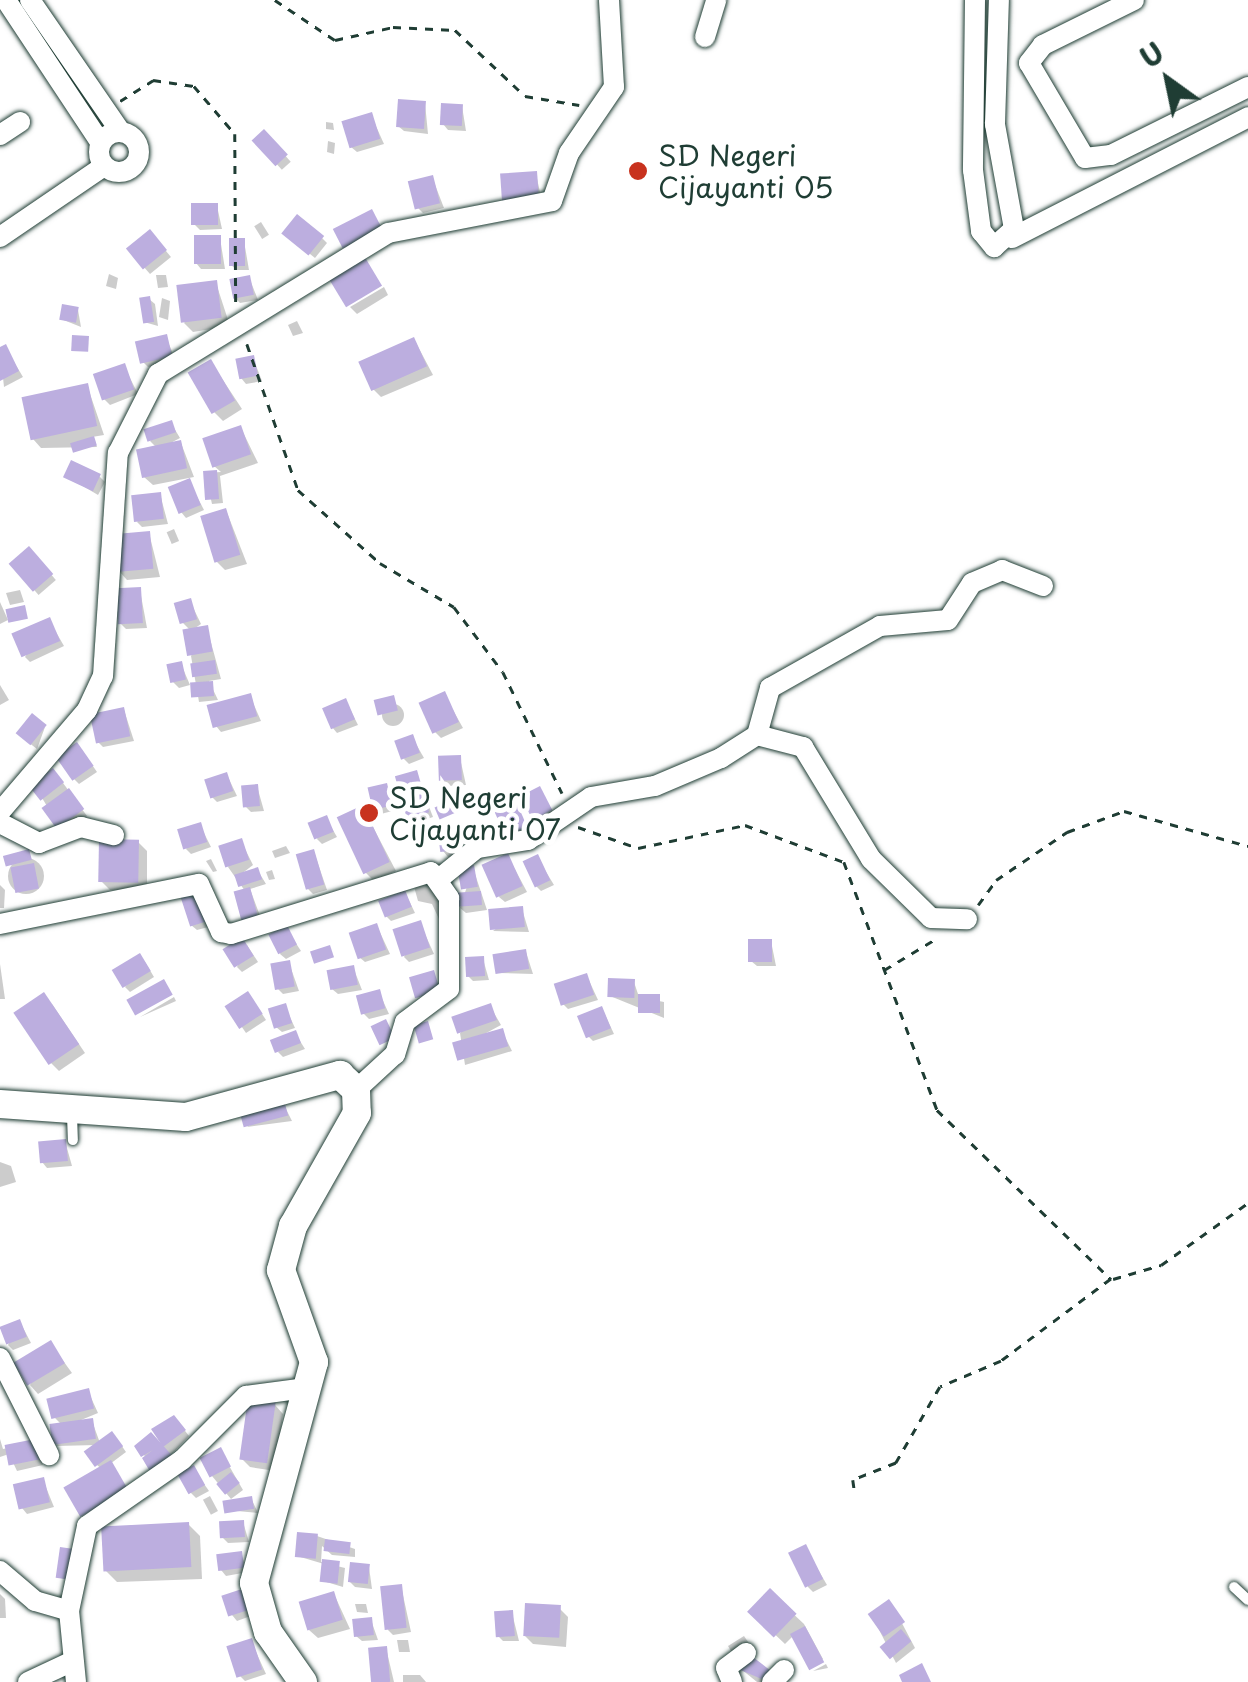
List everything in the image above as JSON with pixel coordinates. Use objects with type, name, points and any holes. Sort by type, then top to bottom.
[{"type":"main road","points":[[0,1104],[73,1127],[235,1110],[340,1075],[356,1090],[357,1113],[293,1226],[281,1270],[314,1362],[254,1583],[268,1632],[303,1682]]},
{"type":"street","points":[[6,0],[100,142],[104,166]]},
{"type":"street","points":[[30,0],[140,155],[125,172],[104,166]]},
{"type":"street","points":[[0,812],[87,710],[103,676],[118,453],[158,374],[388,233],[552,202],[569,153],[603,106],[619,56],[610,0]]},
{"type":"street","points":[[705,37],[716,0]]},
{"type":"street","points":[[975,0],[979,224],[994,247],[1248,117]]},
{"type":"street","points":[[999,0],[995,124],[1012,238]]},
{"type":"street","points":[[1134,0],[1032,54],[1032,73],[1078,151],[1095,161],[1248,87]]},
{"type":"street","points":[[0,135],[20,122]]},
{"type":"street","points":[[100,142],[120,131]]},
{"type":"street","points":[[0,237],[104,166]]},
{"type":"street","points":[[757,735],[770,688],[880,626],[948,620],[972,582],[1002,570],[1043,586]]},
{"type":"street","points":[[440,878],[477,848],[528,840],[591,797],[673,780],[757,735],[804,748],[882,874],[931,918],[967,919]]},
{"type":"street","points":[[0,823],[39,843],[81,827],[114,836]]},
{"type":"street","points":[[0,924],[200,884],[231,934],[418,872],[440,878]]},
{"type":"street","points":[[356,1090],[395,1054],[405,1022],[449,989],[449,898],[440,878]]},
{"type":"street","points":[[0,1358],[49,1455]]},
{"type":"street","points":[[28,1682],[75,1671],[68,1612],[87,1526],[182,1460],[246,1396],[306,1388]]},
{"type":"street","points":[[0,1570],[35,1601],[68,1612]]},
{"type":"street","points":[[732,1682],[726,1668],[746,1652]]},
{"type":"lane","points":[[1234,1587],[1248,1600]]},
{"type":"path","points":[[275,0],[334,40],[393,27],[455,30],[525,96],[603,106]]},
{"type":"path","points":[[882,970],[967,919],[996,880],[1068,832],[1124,810],[1187,821],[1248,846]]},
{"type":"path","points":[[1111,1279],[1161,1265],[1248,1202]]},
{"type":"building","points":[[398,99],[426,101],[424,129],[396,127]]},
{"type":"building","points":[[441,103],[463,104],[462,126],[440,125]]},
{"type":"building","points":[[372,112],[380,139],[350,148],[341,121]]},
{"type":"building","points":[[264,129],[288,155],[275,166],[252,141]]},
{"type":"building","points":[[537,171],[539,201],[502,204],[500,174]]},
{"type":"building","points":[[433,175],[440,203],[415,209],[408,181]]},
{"type":"building","points":[[191,203],[218,203],[218,225],[191,225]]},
{"type":"building","points":[[372,209],[382,229],[343,249],[333,229]]},
{"type":"building","points":[[297,214],[324,236],[308,255],[281,233]]},
{"type":"building","points":[[150,229],[167,250],[143,269],[126,249]]},
{"type":"building","points":[[194,235],[221,235],[221,264],[194,264]]},
{"type":"building","points":[[229,238],[245,238],[245,266],[229,266]]},
{"type":"building","points":[[363,254],[382,286],[346,307],[327,276]]},
{"type":"building","points":[[250,275],[254,295],[233,299],[229,279]]},
{"type":"building","points":[[217,280],[222,318],[181,323],[176,285]]},
{"type":"building","points":[[150,296],[154,322],[143,323],[139,298]]},
{"type":"building","points":[[62,304],[79,307],[76,323],[59,320]]},
{"type":"building","points":[[167,334],[172,356],[140,364],[135,341]]},
{"type":"building","points":[[72,335],[89,336],[88,352],[71,351]]},
{"type":"building","points":[[414,337],[427,366],[371,391],[358,362]]},
{"type":"building","points":[[6,344],[19,371],[0,381],[0,347]]},
{"type":"building","points":[[254,355],[258,376],[239,379],[235,359]]},
{"type":"building","points":[[211,359],[235,401],[212,414],[188,372]]},
{"type":"building","points":[[125,363],[134,389],[102,401],[93,374]]},
{"type":"building","points":[[88,383],[97,426],[31,440],[21,397]]},
{"type":"building","points":[[172,420],[176,432],[147,442],[143,429]]},
{"type":"building","points":[[241,425],[251,454],[212,468],[202,438]]},
{"type":"building","points":[[94,436],[97,446],[73,453],[70,443]]},
{"type":"building","points":[[181,440],[187,468],[142,478],[136,450]]},
{"type":"building","points":[[71,460],[101,474],[93,491],[63,477]]},
{"type":"building","points":[[217,470],[219,499],[205,500],[203,471]]},
{"type":"building","points":[[190,478],[201,505],[179,514],[168,487]]},
{"type":"building","points":[[161,492],[164,519],[134,522],[131,495]]},
{"type":"building","points":[[226,508],[240,555],[215,563],[200,516]]},
{"type":"building","points":[[150,531],[153,569],[116,572],[113,534]]},
{"type":"building","points":[[29,546],[53,574],[33,592],[9,564]]},
{"type":"building","points":[[141,587],[143,623],[118,624],[116,588]]},
{"type":"building","points":[[191,598],[197,619],[180,624],[174,603]]},
{"type":"building","points":[[25,605],[28,619],[8,623],[5,609]]},
{"type":"building","points":[[50,617],[60,641],[21,657],[11,633]]},
{"type":"building","points":[[208,625],[213,652],[187,656],[182,630]]},
{"type":"building","points":[[215,660],[217,674],[192,677],[190,663]]},
{"type":"building","points":[[182,661],[186,680],[170,683],[166,664]]},
{"type":"building","points":[[213,681],[214,696],[191,698],[190,683]]},
{"type":"building","points":[[445,691],[459,722],[432,734],[419,703]]},
{"type":"building","points":[[251,693],[257,716],[213,728],[207,705]]},
{"type":"building","points":[[394,695],[398,711],[377,716],[374,700]]},
{"type":"building","points":[[346,698],[355,719],[331,729],[322,708]]},
{"type":"building","points":[[124,707],[130,736],[96,744],[90,714]]},
{"type":"building","points":[[32,713],[47,725],[30,745],[16,733]]},
{"type":"building","points":[[413,734],[420,753],[401,760],[394,741]]},
{"type":"building","points":[[77,742],[94,766],[72,781],[56,757]]},
{"type":"building","points":[[461,755],[462,780],[439,781],[438,756]]},
{"type":"building","points":[[53,768],[64,782],[40,801],[29,786]]},
{"type":"building","points":[[417,770],[429,812],[407,819],[395,776]]},
{"type":"building","points":[[227,772],[233,791],[210,798],[204,779]]},
{"type":"building","points":[[387,783],[392,805],[373,810],[368,787]]},
{"type":"building","points":[[258,784],[260,806],[243,807],[241,785]]},
{"type":"building","points":[[540,786],[552,810],[533,820],[520,796]]},
{"type":"building","points":[[69,788],[84,809],[57,829],[41,808]]},
{"type":"building","points":[[514,796],[527,827],[505,837],[492,805]]},
{"type":"building","points":[[452,800],[457,812],[440,819],[435,807]]},
{"type":"building","points":[[363,805],[390,862],[363,874],[337,817]]},
{"type":"building","points":[[327,815],[334,832],[314,840],[308,823]]},
{"type":"building","points":[[201,822],[207,842],[183,849],[177,829]]},
{"type":"building","points":[[456,824],[459,850],[440,852],[437,826]]},
{"type":"building","points":[[242,838],[249,860],[225,868],[218,846]]},
{"type":"building","points":[[99,839],[139,840],[138,883],[98,882]]},
{"type":"building","points":[[29,849],[32,860],[6,867],[3,856]]},
{"type":"building","points":[[314,849],[324,885],[306,890],[296,854]]},
{"type":"building","points":[[508,853],[523,886],[496,898],[482,865]]},
{"type":"building","points":[[538,854],[550,880],[535,887],[523,861]]},
{"type":"building","points":[[34,863],[39,889],[15,893],[10,868]]},
{"type":"building","points":[[474,865],[478,887],[461,890],[457,868]]},
{"type":"building","points":[[258,867],[262,879],[238,887],[234,875]]},
{"type":"building","points":[[250,887],[258,916],[241,920],[234,891]]},
{"type":"building","points":[[199,889],[209,920],[190,927],[180,895]]},
{"type":"building","points":[[405,890],[412,907],[385,918],[378,901]]},
{"type":"building","points":[[481,891],[482,905],[457,907],[456,893]]},
{"type":"building","points":[[523,906],[525,927],[490,930],[488,909]]},
{"type":"building","points":[[421,920],[430,948],[401,957],[392,929]]},
{"type":"building","points":[[377,923],[386,949],[358,959],[349,933]]},
{"type":"building","points":[[287,925],[297,945],[278,954],[268,935]]},
{"type":"building","points":[[242,937],[254,956],[234,968],[222,949]]},
{"type":"building","points":[[748,939],[772,939],[772,962],[748,962]]},
{"type":"building","points":[[330,945],[334,957],[314,964],[310,951]]},
{"type":"building","points":[[526,949],[529,969],[496,974],[492,954]]},
{"type":"building","points":[[140,953],[151,971],[123,988],[112,970]]},
{"type":"building","points":[[484,956],[485,976],[466,977],[465,957]]},
{"type":"building","points":[[290,960],[295,987],[275,990],[270,963]]},
{"type":"building","points":[[354,965],[358,985],[330,990],[327,970]]},
{"type":"building","points":[[434,970],[440,991],[415,998],[409,977]]},
{"type":"building","points":[[587,973],[594,995],[561,1006],[554,984]]},
{"type":"building","points":[[608,978],[635,979],[634,998],[607,997]]},
{"type":"building","points":[[164,979],[173,995],[135,1016],[126,1000]]},
{"type":"building","points":[[380,989],[385,1008],[361,1015],[356,995]]},
{"type":"building","points":[[248,991],[263,1014],[239,1029],[225,1006]]},
{"type":"building","points":[[44,992],[79,1044],[49,1065],[13,1013]]},
{"type":"building","points":[[638,994],[660,994],[660,1013],[638,1013]]},
{"type":"building","points":[[286,1003],[292,1023],[274,1029],[268,1009]]},
{"type":"building","points":[[491,1003],[497,1020],[457,1034],[451,1017]]},
{"type":"building","points":[[602,1006],[611,1028],[586,1038],[577,1016]]},
{"type":"building","points":[[386,1019],[395,1038],[379,1045],[371,1026]]},
{"type":"building","points":[[428,1021],[433,1039],[419,1043],[414,1025]]},
{"type":"building","points":[[503,1028],[508,1046],[457,1061],[452,1043]]},
{"type":"building","points":[[296,1030],[301,1043],[275,1053],[270,1040]]},
{"type":"building","points":[[284,1100],[288,1115],[244,1127],[240,1112]]},
{"type":"building","points":[[66,1139],[68,1161],[40,1163],[38,1141]]},
{"type":"building","points":[[20,1319],[27,1337],[6,1345],[0,1327]]},
{"type":"building","points":[[51,1340],[65,1363],[27,1386],[13,1363]]},
{"type":"building","points":[[89,1388],[94,1408],[51,1419],[46,1399]]},
{"type":"building","points":[[248,1398],[276,1402],[267,1463],[239,1459]]},
{"type":"building","points":[[174,1415],[186,1430],[163,1447],[151,1429]]},
{"type":"building","points":[[93,1418],[96,1439],[52,1445],[49,1424]]},
{"type":"building","points":[[112,1431],[123,1446],[95,1467],[84,1452]]},
{"type":"building","points":[[151,1432],[176,1460],[152,1475],[142,1458],[153,1450],[141,1457],[134,1446]]},
{"type":"building","points":[[35,1439],[39,1460],[9,1466],[5,1445]]},
{"type":"building","points":[[221,1447],[231,1467],[210,1477],[200,1458]]},
{"type":"building","points":[[111,1460],[128,1489],[80,1517],[63,1488]]},
{"type":"building","points":[[194,1465],[205,1485],[189,1494],[177,1474]]},
{"type":"building","points":[[231,1472],[240,1483],[225,1495],[216,1484]]},
{"type":"building","points":[[44,1477],[50,1502],[19,1510],[13,1484]]},
{"type":"building","points":[[252,1496],[254,1509],[224,1514],[222,1501]]},
{"type":"building","points":[[244,1520],[245,1537],[220,1538],[219,1521]]},
{"type":"building","points":[[189,1522],[191,1567],[103,1572],[101,1527]]},
{"type":"building","points":[[297,1532],[318,1534],[316,1559],[295,1557]]},
{"type":"building","points":[[325,1539],[351,1542],[349,1554],[324,1551]]},
{"type":"building","points":[[806,1544],[823,1579],[805,1588],[788,1553]]},
{"type":"building","points":[[60,1547],[74,1549],[70,1580],[56,1578]]},
{"type":"building","points":[[242,1551],[244,1568],[218,1571],[216,1554]]},
{"type":"building","points":[[322,1559],[340,1561],[337,1584],[320,1582]]},
{"type":"building","points":[[350,1562],[370,1564],[368,1584],[348,1582]]},
{"type":"building","points":[[402,1584],[407,1628],[385,1630],[380,1586]]},
{"type":"building","points":[[248,1587],[255,1608],[228,1617],[221,1596]]},
{"type":"building","points":[[770,1588],[797,1614],[774,1637],[747,1612]]},
{"type":"building","points":[[334,1591],[343,1620],[307,1631],[299,1602]]},
{"type":"building","points":[[889,1599],[905,1622],[884,1637],[868,1614]]},
{"type":"building","points":[[525,1603],[561,1605],[559,1638],[523,1636]]},
{"type":"building","points":[[513,1610],[515,1636],[496,1637],[494,1611]]},
{"type":"building","points":[[372,1617],[374,1635],[354,1637],[352,1619]]},
{"type":"building","points":[[805,1626],[824,1662],[809,1670],[790,1634]]},
{"type":"building","points":[[901,1629],[911,1641],[890,1659],[880,1647]]},
{"type":"building","points":[[252,1638],[262,1669],[237,1678],[226,1646]]},
{"type":"building","points":[[387,1646],[390,1682],[371,1682],[368,1648]]},
{"type":"building","points":[[749,1654],[775,1674],[769,1682],[738,1669]]},
{"type":"building","points":[[922,1663],[931,1682],[902,1682],[899,1675]]},
{"type":"place","name":"SD Negeri Cijayanti 05","points":[[638,171]]},
{"type":"place","name":"SD Negeri Cijayanti 07","points":[[369,813]]}]
